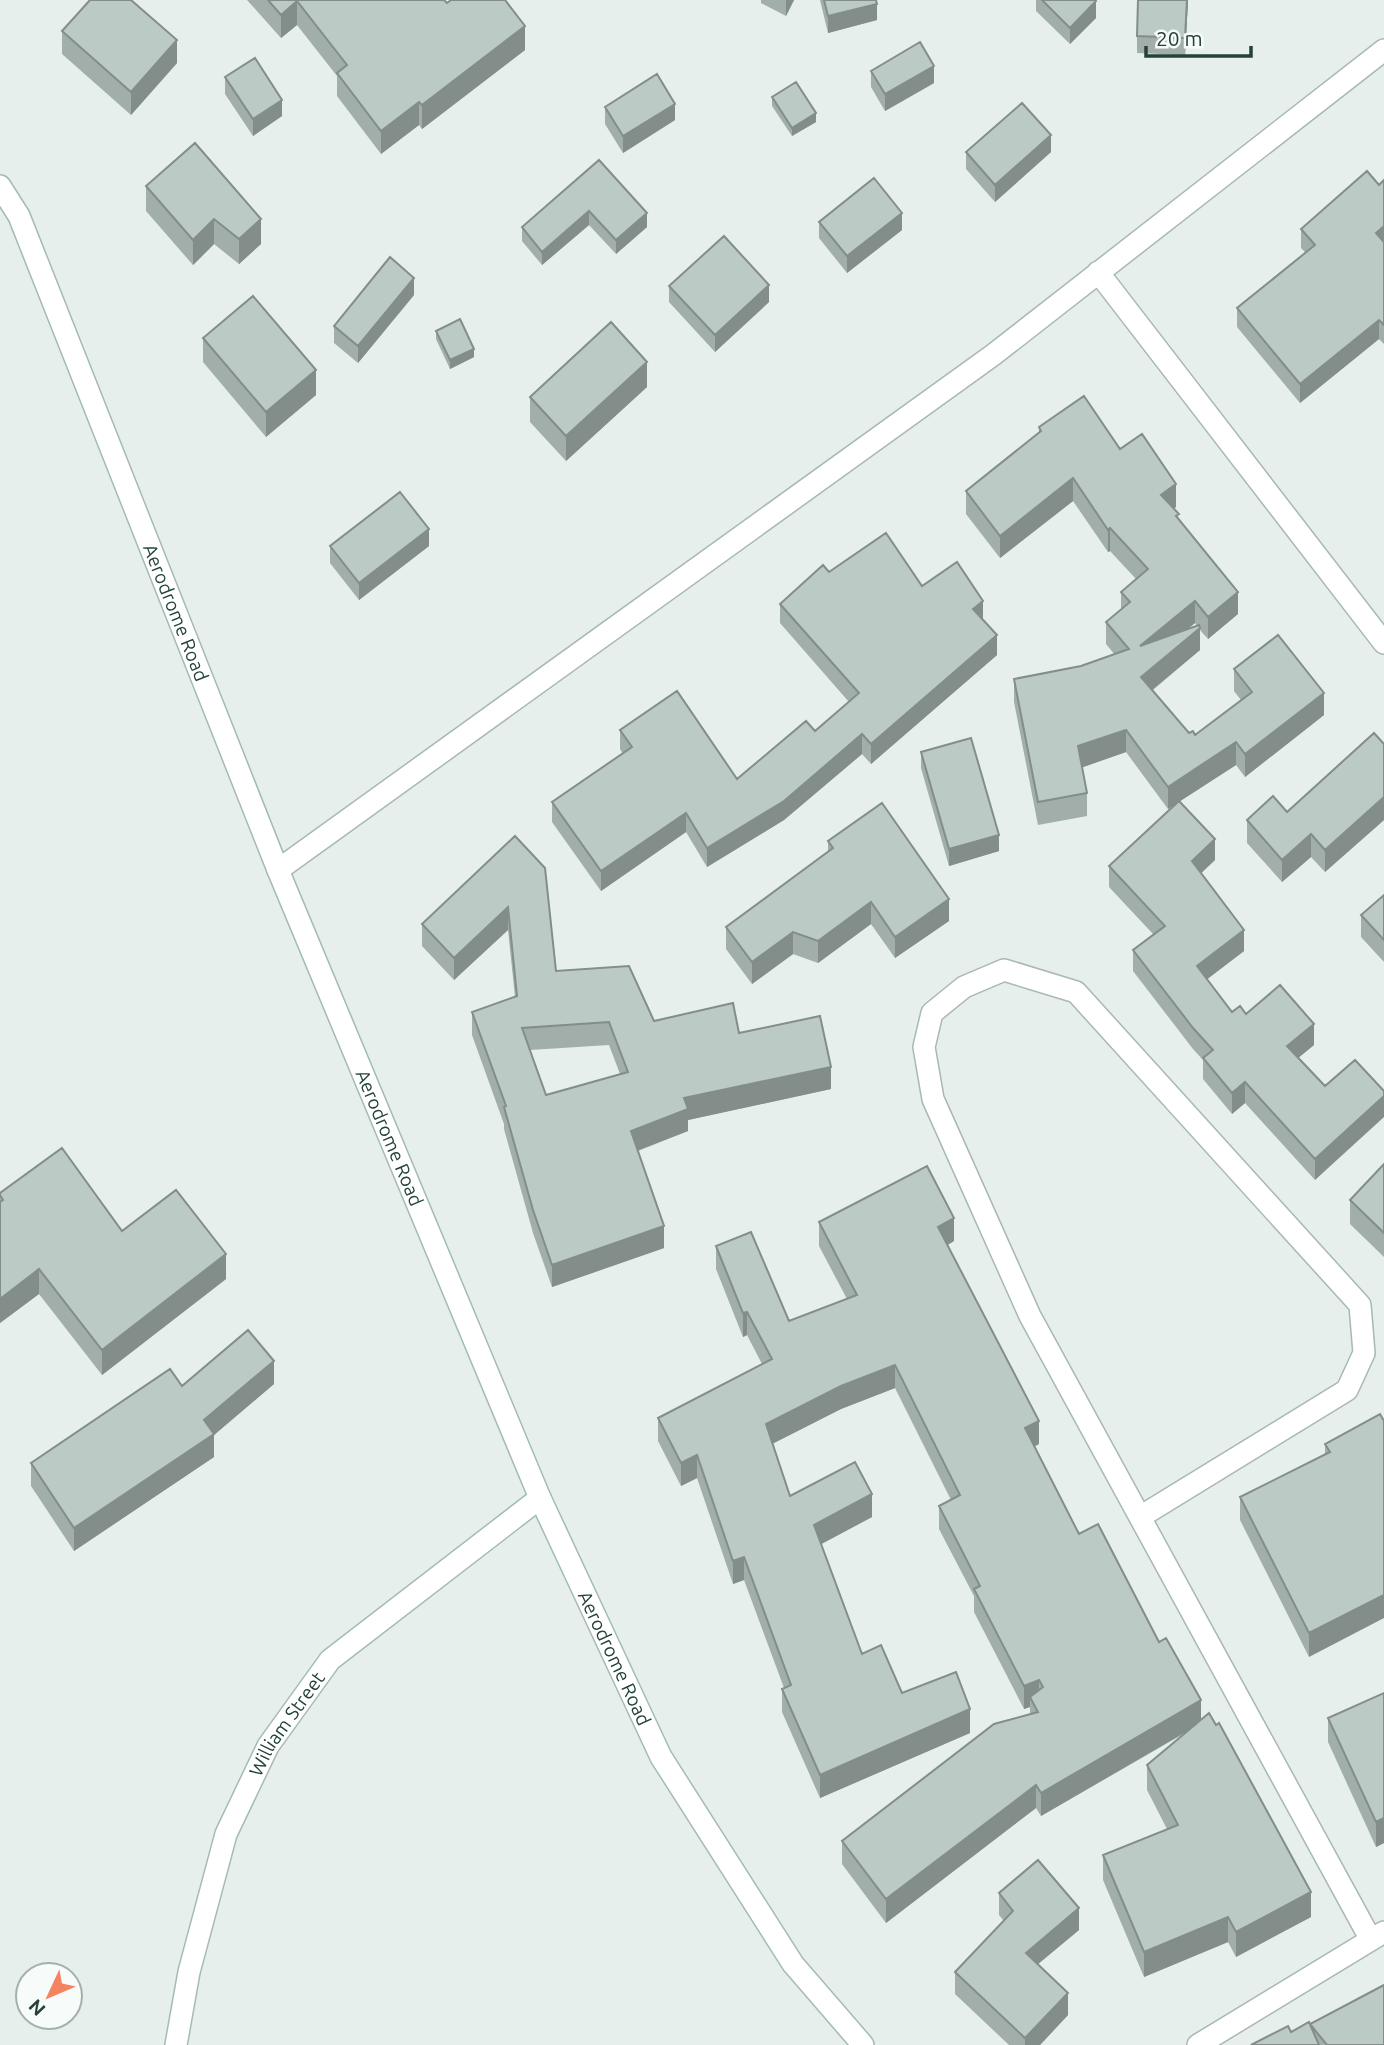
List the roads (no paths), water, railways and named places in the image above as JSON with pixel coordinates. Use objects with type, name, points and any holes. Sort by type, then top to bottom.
[{"type":"street","points":[[278,870],[993,355],[1384,50]]},
{"type":"street","name":"Aerodrome Road","points":[[0,186],[19,216],[278,870],[540,1498],[661,1757],[793,1964],[863,2045]]},
{"type":"street","points":[[1098,272],[1384,643]]},
{"type":"street","points":[[1140,1517],[1347,1390],[1364,1353],[1360,1305],[1076,992],[1004,970],[964,987],[932,1013],[924,1047],[933,1100],[1030,1315],[1140,1517],[1378,1936],[1198,2045]]},
{"type":"street","name":"William Street","points":[[176,2045],[189,1972],[226,1834],[268,1746],[330,1660],[540,1498]]}]
